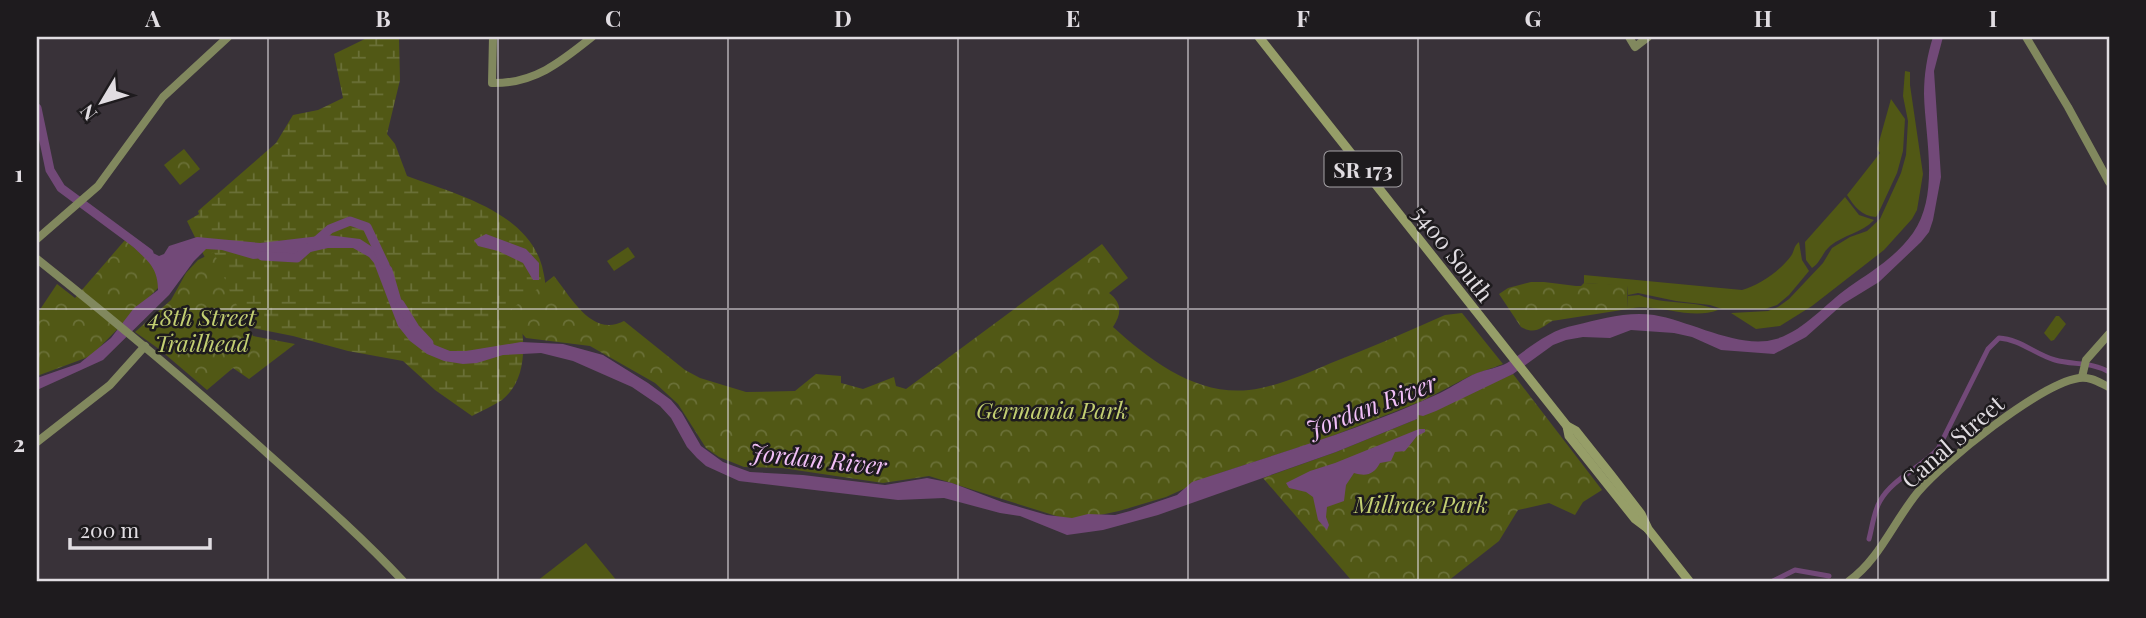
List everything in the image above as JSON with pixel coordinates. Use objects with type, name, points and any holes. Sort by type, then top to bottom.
[{"type":"main road","name":"5400 South","points":[[1259,37],[1567,426],[1569,436],[1607,478],[1635,519],[1648,528],[1689,581]]},
{"type":"street","points":[[37,239],[107,177],[140,126],[165,94],[228,37]]},
{"type":"street","points":[[493,37],[492,83],[519,82],[541,74],[592,37]]},
{"type":"street","points":[[1629,37],[1635,47],[1648,37]]},
{"type":"street","points":[[2026,37],[2109,182]]},
{"type":"street","points":[[37,259],[132,334],[360,536],[403,581]]},
{"type":"street","points":[[2109,334],[2084,369],[2109,387]]},
{"type":"street","points":[[37,442],[110,385],[145,346]]},
{"type":"street","name":"Canal Street","points":[[1849,581],[1869,562],[1921,489],[1944,467],[2019,408],[2084,369]]},
{"type":"green space","points":[[369,37],[399,37],[400,80],[387,134],[395,144],[407,176],[467,198],[505,218],[521,231],[534,247],[542,266],[545,282],[543,298],[521,321],[523,353],[516,383],[502,400],[472,416],[435,390],[403,361],[238,325],[187,221],[199,214],[198,211],[276,143],[293,115],[318,110],[343,98],[334,54]]},
{"type":"green space","points":[[1905,71],[1910,72],[1923,174],[1917,210],[1912,219],[1884,250],[1812,306],[1780,326],[1756,329],[1731,313],[1768,311],[1778,307],[1823,263],[1832,248],[1867,231],[1880,219],[1901,173],[1906,155],[1908,121],[1903,96]]},
{"type":"green space","points":[[1891,99],[1905,119],[1903,151],[1897,173],[1876,217],[1858,210],[1847,195],[1880,153],[1877,149]]},
{"type":"green space","points":[[184,149],[200,169],[180,185],[164,165]]},
{"type":"green space","points":[[1845,197],[1859,215],[1874,220],[1830,246],[1812,268],[1806,260],[1805,242]]},
{"type":"green space","points":[[125,240],[153,265],[158,288],[91,356],[37,376],[37,314],[57,284],[75,298]]},
{"type":"green space","points":[[1799,242],[1802,260],[1809,271],[1789,295],[1777,305],[1765,309],[1722,309],[1638,293],[1628,295],[1627,286],[1584,283],[1584,275],[1742,290],[1775,272],[1791,256]]},
{"type":"green space","name":"Germania Park","points":[[1102,244],[1128,278],[1109,293],[1119,309],[1113,327],[1162,366],[1199,384],[1240,391],[1270,386],[1288,381],[1445,315],[1462,313],[1503,364],[1470,376],[1422,401],[1322,440],[1217,474],[1166,497],[1072,521],[929,476],[883,483],[782,468],[744,467],[719,457],[706,448],[678,404],[655,383],[590,346],[526,338],[505,314],[554,276],[575,304],[592,320],[613,325],[624,321],[685,370],[700,378],[746,392],[795,391],[816,374],[841,376],[841,383],[863,389],[894,377],[896,386],[906,389]]},
{"type":"green space","points":[[628,247],[635,257],[614,271],[607,261]]},
{"type":"green space","name":"48th Street Trailhead","points":[[214,252],[230,292],[253,336],[295,344],[249,379],[233,368],[207,390],[135,332],[171,300],[186,273],[198,260]]},
{"type":"green space","points":[[1531,282],[1576,286],[1584,283],[1627,285],[1628,309],[1552,321],[1538,330],[1526,329],[1521,327],[1499,294],[1508,288]]},
{"type":"green space","points":[[1639,295],[1718,310],[1696,314],[1640,307],[1628,309],[1628,296]]},
{"type":"green space","points":[[2056,316],[2066,324],[2051,341],[2044,333]]},
{"type":"green space","name":"Millrace Park","points":[[1513,374],[1602,490],[1583,502],[1575,515],[1549,503],[1518,510],[1499,541],[1448,581],[1352,581],[1263,478],[1417,419],[1418,415]]},
{"type":"green space","points":[[586,543],[617,581],[537,581]]},
{"type":"shaded area","points":[[1933,37],[1943,37],[1934,71],[1941,177],[1929,232],[1879,282],[1843,304],[1806,337],[1774,354],[1721,350],[1692,337],[1674,333],[1631,330],[1610,338],[1583,337],[1566,340],[1553,345],[1513,374],[1436,411],[1418,415],[1417,419],[1336,452],[1158,515],[1103,530],[1067,535],[1020,516],[944,498],[898,500],[739,481],[706,466],[697,458],[660,406],[632,387],[573,361],[541,353],[503,355],[463,364],[444,361],[427,354],[410,341],[398,326],[374,263],[353,248],[328,248],[253,259],[222,250],[206,249],[169,295],[103,360],[37,390],[37,378],[80,363],[111,338],[134,308],[158,290],[152,267],[127,240],[159,256],[164,254],[169,246],[197,237],[260,243],[328,235],[360,239],[377,250],[392,268],[406,316],[420,335],[435,345],[450,351],[466,351],[521,342],[563,344],[603,355],[671,400],[682,413],[701,446],[723,462],[750,472],[885,485],[927,478],[952,483],[1047,515],[1072,518],[1088,514],[1115,515],[1177,495],[1192,482],[1380,419],[1445,391],[1472,375],[1507,363],[1540,340],[1566,327],[1614,316],[1644,314],[1668,318],[1747,341],[1776,339],[1786,335],[1891,256],[1906,242],[1921,218],[1929,183],[1924,94]]},
{"type":"shaded area","points":[[486,234],[526,249],[539,263],[539,280],[533,280],[523,263],[498,251],[478,246],[474,240]]},
{"type":"shaded area","points":[[1425,429],[1425,432],[1417,436],[1405,451],[1395,452],[1391,461],[1380,463],[1370,474],[1354,473],[1346,485],[1344,501],[1327,507],[1327,530],[1318,520],[1313,497],[1306,492],[1289,488],[1286,483],[1310,471]]},
{"type":"waterway","points":[[37,108],[50,170],[61,188],[149,253]]},
{"type":"waterway","name":"Jordan River","points":[[262,256],[297,258],[330,229],[350,221],[367,227],[385,265]]},
{"type":"waterway","name":"Jordan River","points":[[400,304],[415,328],[429,343]]},
{"type":"waterway","points":[[1869,539],[1880,501],[1892,486],[1938,449],[1988,349],[1999,338],[2014,341],[2055,360],[2109,372]]},
{"type":"waterway","points":[[1773,581],[1795,570],[1829,576]]}]
